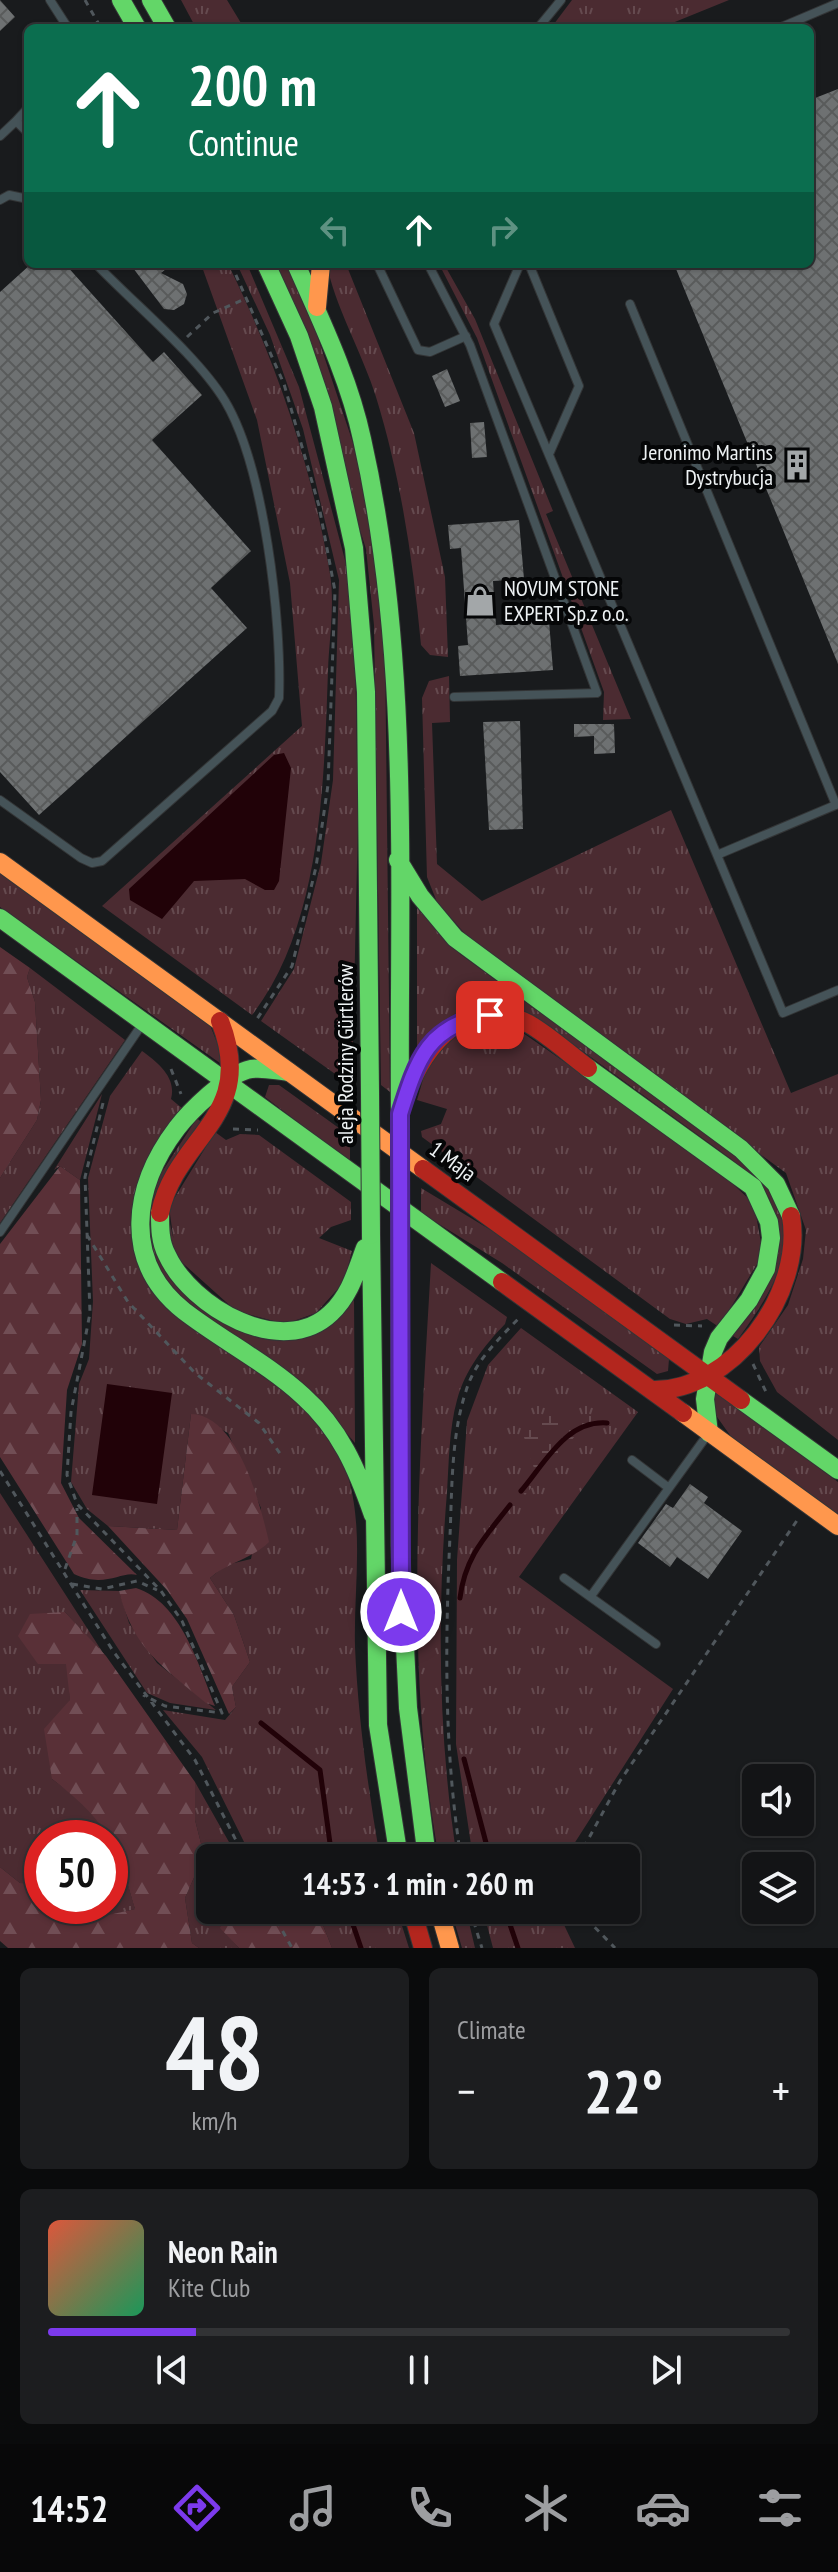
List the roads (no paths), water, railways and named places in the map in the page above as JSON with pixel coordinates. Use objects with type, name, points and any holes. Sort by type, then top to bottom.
[{"type":"main road","points":[[121,0],[135,24]]},
{"type":"main road","points":[[151,0],[165,24]]},
{"type":"main road","name":"aleja Rodziny Gürtlerów","points":[[268,268],[317,385],[356,544],[368,692],[373,1515],[378,1725],[397,1844]]},
{"type":"main road","points":[[298,268],[317,309],[362,437],[382,540],[395,662],[401,1612],[406,1716],[425,1844]]},
{"type":"main road","points":[[317,309],[321,268]]},
{"type":"main road","points":[[397,858],[420,896],[455,938],[741,1149],[781,1191],[791,1211],[794,1235],[789,1271],[774,1303],[738,1354],[709,1376],[679,1390],[651,1390]]},
{"type":"main road","name":"1 Maja","points":[[0,862],[838,1470]]},
{"type":"main road","points":[[0,918],[838,1526]]},
{"type":"main road","points":[[400,1114],[414,1069],[432,1041],[449,1025],[490,1015],[527,1023],[753,1187],[764,1204],[772,1233],[766,1273],[718,1339],[702,1407],[709,1433]]},
{"type":"main road","points":[[220,1021],[233,1057],[228,1083],[214,1120],[166,1190],[160,1212],[160,1232],[175,1271],[227,1314],[267,1332],[305,1328],[321,1320],[346,1296],[371,1235]]},
{"type":"main road","points":[[186,1053],[193,1090],[150,1173],[138,1206],[143,1254],[164,1292],[183,1310],[276,1375],[310,1402],[327,1421],[357,1466],[373,1515]]},
{"type":"main road","points":[[193,1090],[228,1083],[244,1070],[290,1072]]},
{"type":"main road","points":[[214,1120],[240,1112],[267,1111]]},
{"type":"main road","points":[[666,1345],[718,1339]]},
{"type":"main road","points":[[738,1354],[747,1404]]},
{"type":"main road","points":[[416,1924],[423,1948]]},
{"type":"main road","points":[[443,1924],[450,1948]]},
{"type":"lane","points":[[50,0],[65,24]]},
{"type":"lane","points":[[541,24],[561,0]]},
{"type":"lane","points":[[788,24],[838,3]]},
{"type":"lane","points":[[0,136],[24,112]]},
{"type":"lane","points":[[16,121],[24,129]]},
{"type":"lane","points":[[0,200],[9,195],[24,198]]},
{"type":"lane","points":[[0,800],[81,858],[92,863],[102,861],[272,711],[279,698],[274,579],[238,429],[212,383],[100,268]]},
{"type":"lane","points":[[379,268],[418,350],[430,352],[466,336]]},
{"type":"lane","points":[[430,268],[466,336],[597,693],[454,697]]},
{"type":"lane","points":[[518,268],[494,324],[783,1013],[838,990]]},
{"type":"lane","points":[[531,268],[579,386],[550,452]]},
{"type":"lane","points":[[630,304],[837,805],[717,855]]},
{"type":"lane","points":[[0,1232],[144,1022]]},
{"type":"lane","points":[[591,1596],[709,1433]]},
{"type":"lane","points":[[632,1460],[669,1488]]},
{"type":"lane","points":[[564,1578],[656,1644]]},
{"type":"waterway","points":[[521,1491],[568,1436],[580,1428],[607,1423]]},
{"type":"waterway","points":[[460,1598],[471,1559],[510,1505]]},
{"type":"waterway","points":[[261,1723],[320,1770],[330,1844]]},
{"type":"waterway","points":[[464,1759],[486,1844]]},
{"type":"waterway","points":[[353,1924],[361,1948]]},
{"type":"waterway","points":[[510,1924],[518,1948]]},
{"type":"place","name":"Jeronimo Martins Dystrybucja","points":[[797,465]]},
{"type":"place","name":"NOVUM STONE EXPERT Sp.z o.o.","points":[[480,601]]}]
